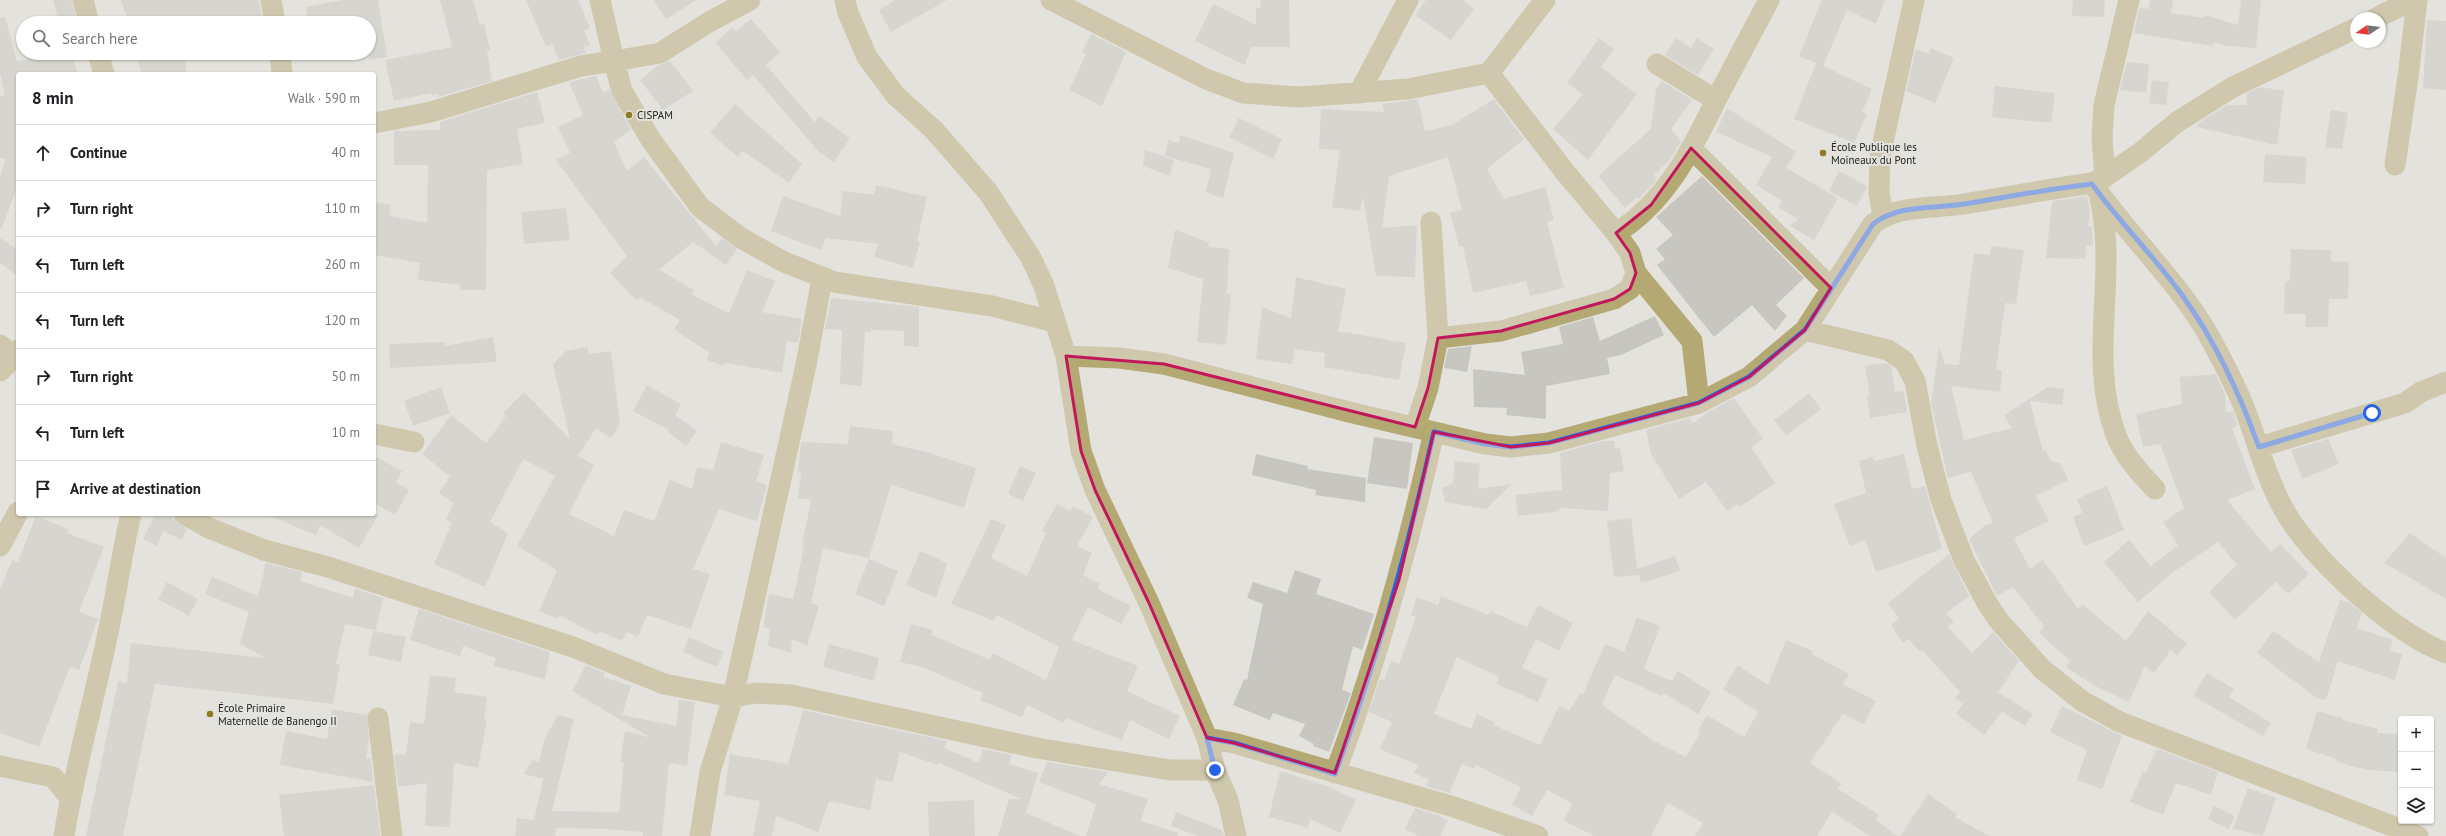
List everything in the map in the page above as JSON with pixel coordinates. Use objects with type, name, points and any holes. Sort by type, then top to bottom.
[{"type":"street","points":[[82,0],[87,16]]},
{"type":"street","points":[[271,0],[274,16]]},
{"type":"street","points":[[600,0],[622,91],[651,140],[700,207],[741,238],[782,261],[822,279],[1012,310],[1055,322]]},
{"type":"street","points":[[376,123],[431,112],[581,66],[660,53],[709,22],[750,0]]},
{"type":"street","points":[[845,0],[848,13],[867,57],[896,96],[934,130],[988,192],[1030,258],[1044,286],[1066,356],[1081,451],[1095,490],[1149,603],[1207,738],[1215,770],[1228,800],[1236,836]]},
{"type":"street","points":[[1051,0],[1206,79],[1243,93],[1299,97],[1408,89],[1489,73],[1545,0]]},
{"type":"street","points":[[1359,93],[1408,0]]},
{"type":"street","points":[[1616,233],[1633,222],[1651,205],[1672,178],[1691,148],[1770,0]]},
{"type":"street","points":[[1883,216],[1879,193],[1880,156],[1914,0]]},
{"type":"street","points":[[2130,0],[2104,105],[2099,185],[2105,219],[2107,252],[2102,348],[2105,388],[2116,435],[2134,465],[2155,489]]},
{"type":"street","points":[[2386,13],[2412,0]]},
{"type":"street","points":[[2395,165],[2408,76],[2416,0]]},
{"type":"street","points":[[1066,356],[1119,358],[1164,364],[1485,444],[1511,447],[1549,443],[1699,403],[1749,377],[1805,330],[1873,224],[1883,216],[1897,211],[1964,204],[2099,185],[2177,122],[2233,87],[2350,31]]},
{"type":"street","points":[[100,60],[103,72]]},
{"type":"street","points":[[281,60],[282,72]]},
{"type":"street","points":[[1657,64],[1716,100]]},
{"type":"street","points":[[1489,73],[1565,172],[1616,233],[1630,253],[1636,273],[1692,341],[1699,403]]},
{"type":"street","points":[[1691,148],[1831,288]]},
{"type":"street","points":[[2099,185],[2182,294],[2203,327],[2225,366],[2259,447],[2267,472],[2284,510],[2332,570],[2357,594],[2394,624],[2446,654]]},
{"type":"street","points":[[1335,774],[1356,717],[1398,580],[1425,430],[1428,388],[1438,338],[1431,222]]},
{"type":"street","points":[[1438,338],[1502,331],[1614,299],[1630,289],[1636,273]]},
{"type":"street","points":[[700,836],[710,772],[733,697],[806,365],[822,279]]},
{"type":"street","points":[[1805,330],[1888,350],[1904,362],[1915,381],[1927,446],[1941,500],[1964,560],[1999,621],[2042,670],[2082,701],[2120,722],[2418,836]]},
{"type":"street","points":[[0,371],[13,352]]},
{"type":"street","points":[[2259,447],[2405,403],[2421,392],[2446,382]]},
{"type":"street","points":[[376,434],[414,442]]},
{"type":"street","points":[[0,546],[16,516]]},
{"type":"street","points":[[64,836],[70,798],[110,627],[122,550],[130,516]]},
{"type":"street","points":[[188,516],[209,528],[264,550],[328,567],[573,647],[664,684],[733,697],[756,693],[791,695],[1037,748],[1170,770],[1215,770]]},
{"type":"street","points":[[378,718],[392,836]]},
{"type":"street","points":[[1207,738],[1234,743],[1335,774],[1454,807],[1538,836]]},
{"type":"street","points":[[0,766],[53,777],[70,798]]},
{"type":"highlighted area","points":[[1691,148],[1831,288],[1805,330],[1749,377],[1699,403],[1549,443],[1511,447],[1434,432],[1399,580],[1335,773],[1234,743],[1207,738],[1149,603],[1095,490],[1081,451],[1066,356],[1164,364],[1415,427],[1428,388],[1438,338],[1501,331],[1614,299],[1630,289],[1636,273],[1630,253],[1616,233],[1651,205]]},
{"type":"building","points":[[53,0],[71,0],[75,16],[57,16]]},
{"type":"building","points":[[121,0],[259,0],[262,16],[127,16]]},
{"type":"building","points":[[342,0],[378,0],[387,57],[376,59],[376,16],[308,16],[306,7]]},
{"type":"building","points":[[440,0],[473,0],[480,25],[484,24],[490,50],[487,51],[492,81],[438,97],[438,94],[432,95],[432,93],[394,101],[385,60],[452,47]]},
{"type":"building","points":[[526,0],[578,0],[590,28],[584,31],[590,45],[584,47],[586,53],[559,60],[552,44],[546,47]]},
{"type":"building","points":[[653,0],[696,0],[666,19]]},
{"type":"building","points":[[895,0],[947,0],[891,32],[879,10]]},
{"type":"building","points":[[1260,0],[1289,0],[1290,47],[1251,47],[1245,65],[1195,41],[1213,4],[1256,25],[1256,8],[1261,8]]},
{"type":"building","points":[[1426,0],[1463,0],[1474,9],[1451,40],[1415,15]]},
{"type":"building","points":[[1822,0],[1885,0],[1876,24],[1847,10],[1823,66],[1872,89],[1862,112],[1867,114],[1854,143],[1794,119],[1816,63],[1799,56]]},
{"type":"building","points":[[2073,0],[2105,0],[2104,17],[2072,16]]},
{"type":"building","points":[[2150,0],[2173,0],[2171,13],[2204,18],[2205,15],[2238,25],[2241,0],[2261,0],[2256,48],[2228,46],[2213,42],[2213,46],[2134,33],[2139,8],[2148,9]]},
{"type":"building","points":[[5,17],[17,61],[74,60],[77,72],[16,72],[16,190],[2,228],[0,228],[0,176],[6,159],[0,158],[0,96],[5,95],[0,74],[0,18]]},
{"type":"building","points":[[751,19],[780,52],[766,65],[815,122],[819,116],[850,138],[834,162],[819,152],[753,75],[747,80],[715,42],[733,27],[736,31]]},
{"type":"building","points":[[2427,20],[2446,21],[2446,90],[2423,88]]},
{"type":"building","points":[[1091,34],[1126,52],[1102,106],[1069,90],[1086,54],[1082,52]]},
{"type":"building","points":[[1599,38],[1614,49],[1601,67],[1637,94],[1588,160],[1553,129],[1583,94],[1567,83]]},
{"type":"building","points":[[1676,38],[1691,48],[1697,38],[1714,49],[1698,75],[1665,55]]},
{"type":"building","points":[[1931,48],[1954,58],[1935,103],[1906,91],[1916,49],[1929,54]]},
{"type":"building","points":[[138,60],[185,60],[187,72],[141,72]]},
{"type":"building","points":[[670,61],[693,91],[663,110],[640,80],[659,65]]},
{"type":"building","points":[[2127,62],[2149,64],[2146,93],[2120,90]]},
{"type":"building","points":[[596,76],[603,93],[609,89],[631,130],[614,142],[627,171],[644,157],[716,246],[722,238],[737,249],[726,265],[693,242],[659,270],[694,290],[692,295],[729,313],[747,270],[775,281],[762,312],[802,319],[798,343],[787,341],[782,373],[744,366],[745,364],[743,366],[725,363],[724,366],[707,360],[709,353],[674,329],[680,320],[640,297],[637,301],[610,273],[627,256],[556,160],[570,153],[558,127],[583,115],[569,82]]},
{"type":"building","points":[[2152,80],[2169,82],[2166,105],[2149,103]]},
{"type":"building","points":[[1662,81],[1692,100],[1671,129],[1681,142],[1668,162],[1654,175],[1657,178],[1654,183],[1639,199],[1637,197],[1625,208],[1598,176],[1651,129],[1656,89]]},
{"type":"building","points":[[1995,86],[2055,93],[2051,123],[1992,117]]},
{"type":"building","points":[[2260,87],[2284,91],[2277,145],[2196,127],[2200,122],[2227,105],[2246,105],[2247,93]]},
{"type":"building","points":[[537,92],[545,123],[517,129],[523,164],[487,170],[486,290],[460,290],[460,285],[418,280],[420,263],[376,255],[376,202],[391,205],[389,216],[427,223],[428,165],[394,165],[394,131],[440,130],[440,122]]},
{"type":"building","points":[[1418,99],[1425,131],[1452,125],[1494,99],[1524,139],[1487,169],[1504,199],[1545,187],[1554,220],[1547,222],[1564,288],[1530,296],[1526,281],[1473,293],[1463,246],[1459,247],[1450,213],[1462,210],[1448,157],[1389,176],[1382,228],[1417,225],[1415,277],[1376,276],[1363,197],[1360,211],[1332,207],[1340,150],[1319,149],[1321,109],[1384,112],[1382,104]]},
{"type":"building","points":[[735,104],[802,164],[789,183],[743,151],[738,157],[710,133]]},
{"type":"building","points":[[1727,108],[1796,152],[1786,168],[1838,198],[1814,240],[1790,226],[1798,219],[1778,207],[1782,201],[1756,185],[1772,157],[1716,132]]},
{"type":"building","points":[[2331,110],[2348,113],[2342,149],[2325,147]]},
{"type":"building","points":[[1239,118],[1282,139],[1273,159],[1229,137]]},
{"type":"building","points":[[1180,135],[1234,153],[1223,198],[1206,192],[1211,169],[1165,156],[1168,140],[1179,143]]},
{"type":"building","points":[[1145,150],[1174,160],[1170,176],[1143,166]]},
{"type":"building","points":[[2265,154],[2307,157],[2305,184],[2263,182]]},
{"type":"building","points":[[1839,171],[1867,186],[1857,206],[1829,191]]},
{"type":"building","points":[[1702,176],[1804,278],[1776,305],[1787,316],[1775,331],[1752,305],[1714,337],[1657,265],[1665,259],[1656,249],[1673,235],[1656,217]]},
{"type":"building","points":[[876,185],[927,197],[917,241],[920,241],[913,268],[874,257],[878,244],[826,238],[821,250],[771,231],[783,196],[840,216],[843,191],[874,195]]},
{"type":"building","points":[[2087,196],[2090,212],[2088,227],[2092,227],[2093,246],[2086,245],[2085,259],[2046,258],[2052,201]]},
{"type":"building","points":[[566,208],[570,240],[524,244],[521,212]]},
{"type":"building","points":[[1175,230],[1209,242],[1208,247],[1229,249],[1227,294],[1231,294],[1226,345],[1197,342],[1203,279],[1168,268]]},
{"type":"building","points":[[0,238],[16,249],[16,275],[0,263]]},
{"type":"building","points":[[1991,246],[2024,250],[2016,304],[2005,303],[1996,370],[2002,371],[2000,392],[1951,386],[1964,440],[2012,428],[2004,415],[2048,387],[2064,389],[2062,405],[2030,401],[2043,452],[2046,450],[2050,460],[2060,463],[2068,480],[2036,496],[2049,521],[2014,538],[2030,569],[2043,560],[2078,609],[2082,604],[2126,641],[2148,611],[2187,644],[2177,656],[2171,650],[2154,673],[2145,666],[2129,702],[2095,686],[2066,667],[2070,661],[2039,633],[2044,626],[2013,587],[1997,596],[1969,539],[1984,526],[1993,523],[1971,472],[1948,478],[1931,403],[1939,347],[1945,364],[1959,365],[1974,253],[1990,255]]},
{"type":"building","points":[[2291,249],[2331,250],[2331,261],[2349,262],[2348,299],[2329,299],[2328,327],[2305,327],[2306,314],[2284,314],[2285,281],[2290,281]]},
{"type":"building","points":[[1296,277],[1346,289],[1338,331],[1406,343],[1399,380],[1324,367],[1325,353],[1295,349],[1292,364],[1256,359],[1262,307],[1291,318]]},
{"type":"building","points":[[831,298],[919,307],[919,347],[904,346],[904,331],[871,330],[871,332],[865,332],[862,386],[840,384],[842,330],[825,329]]},
{"type":"building","points":[[1655,316],[1664,335],[1621,355],[1607,358],[1610,374],[1546,386],[1546,419],[1506,415],[1507,408],[1474,407],[1473,369],[1525,375],[1521,352],[1563,344],[1559,327],[1593,317],[1600,341]]},
{"type":"building","points":[[493,337],[497,362],[390,368],[389,344],[445,342],[445,346]]},
{"type":"building","points":[[1472,346],[1467,372],[1444,368],[1448,349]]},
{"type":"building","points":[[587,347],[589,354],[611,351],[620,424],[611,438],[596,428],[578,456],[594,465],[569,514],[614,536],[624,510],[654,521],[670,480],[692,489],[697,467],[713,470],[721,442],[764,455],[756,481],[767,485],[757,521],[719,509],[693,569],[710,574],[691,629],[647,615],[638,637],[627,632],[622,641],[599,631],[597,635],[559,615],[558,619],[539,611],[557,570],[517,546],[555,476],[523,459],[490,522],[508,533],[485,587],[434,564],[452,523],[446,519],[454,503],[439,493],[450,476],[422,454],[451,415],[486,443],[506,416],[503,413],[524,392],[570,439],[553,364],[566,351]]},
{"type":"building","points":[[1885,363],[1891,366],[1895,392],[1904,391],[1907,412],[1870,418],[1867,396],[1870,395],[1865,366]]},
{"type":"building","points":[[2216,374],[2225,394],[2226,412],[2233,411],[2238,426],[2232,428],[2255,489],[2227,500],[2271,552],[2280,544],[2309,574],[2288,594],[2276,582],[2235,620],[2209,592],[2237,565],[2218,542],[2176,570],[2138,602],[2104,562],[2129,540],[2151,566],[2178,545],[2163,522],[2184,508],[2160,444],[2143,447],[2136,414],[2182,404],[2180,377]]},
{"type":"building","points":[[647,385],[681,404],[675,415],[697,431],[686,446],[668,432],[669,430],[633,411]]},
{"type":"building","points":[[441,387],[450,413],[413,426],[404,401]]},
{"type":"building","points":[[1809,393],[1821,409],[1786,436],[1774,420]]},
{"type":"building","points":[[1734,398],[1763,439],[1751,447],[1775,483],[1740,507],[1738,504],[1727,511],[1706,482],[1679,499],[1651,454],[1646,430],[1689,418],[1693,423],[1708,412]]},
{"type":"building","points":[[850,426],[893,431],[892,444],[930,453],[976,468],[964,508],[891,485],[869,558],[823,548],[811,603],[819,606],[807,646],[792,639],[791,653],[768,646],[770,628],[763,627],[769,594],[793,599],[804,547],[802,546],[811,500],[798,498],[801,473],[798,473],[801,442],[848,444]]},
{"type":"building","points":[[1374,437],[1413,443],[1407,489],[1367,483]]},
{"type":"building","points":[[2328,439],[2339,464],[2302,479],[2291,450]]},
{"type":"building","points":[[1603,441],[1614,441],[1615,449],[1620,448],[1624,471],[1610,473],[1608,511],[1559,508],[1560,511],[1518,516],[1515,495],[1562,490],[1560,453]]},
{"type":"building","points":[[1256,454],[1308,466],[1307,469],[1366,478],[1365,502],[1315,495],[1316,490],[1252,475]]},
{"type":"building","points":[[1904,454],[1912,489],[1925,486],[1942,549],[1876,572],[1865,540],[1850,546],[1834,504],[1866,493],[1859,461],[1873,457],[1874,461]]},
{"type":"building","points":[[376,457],[402,471],[396,482],[409,490],[395,515],[376,504]]},
{"type":"building","points":[[1455,461],[1480,464],[1478,489],[1512,484],[1486,509],[1445,502],[1442,488],[1453,483]]},
{"type":"building","points":[[1020,466],[1036,473],[1023,501],[1008,494]]},
{"type":"building","points":[[2107,486],[2124,530],[2084,546],[2073,517],[2082,513],[2077,499]]},
{"type":"building","points":[[1057,504],[1070,511],[1073,506],[1093,517],[1077,546],[1092,553],[1083,575],[1100,584],[1098,589],[1131,606],[1121,624],[1088,607],[1072,640],[1138,666],[1127,691],[1180,716],[1169,739],[1130,720],[1122,740],[1066,718],[1064,723],[1027,705],[1022,717],[980,700],[983,693],[922,667],[900,662],[911,624],[933,630],[932,635],[990,660],[993,653],[1046,680],[1059,647],[997,615],[994,621],[951,604],[991,519],[1006,525],[991,558],[1027,576],[1046,533],[1042,531]]},
{"type":"building","points":[[376,514],[379,514],[359,548],[320,525],[316,535],[270,516],[376,516]]},
{"type":"building","points":[[36,516],[68,529],[67,533],[104,547],[79,612],[98,619],[79,670],[70,667],[39,747],[0,733],[0,589],[12,560],[18,562]]},
{"type":"building","points":[[154,516],[173,516],[174,520],[187,529],[182,540],[163,531],[157,546],[143,539]]},
{"type":"building","points":[[1631,518],[1638,575],[1614,577],[1607,521]]},
{"type":"building","points":[[2410,533],[2446,558],[2446,599],[2384,563]]},
{"type":"building","points":[[920,551],[947,563],[936,598],[906,585]]},
{"type":"building","points":[[1949,554],[1969,596],[1946,613],[1954,622],[1948,627],[1972,653],[1993,632],[2019,661],[1998,692],[2033,714],[2025,726],[2002,712],[1984,735],[1956,713],[1963,704],[1955,698],[1960,692],[1922,650],[1920,652],[1908,639],[1903,643],[1891,625],[1899,619],[1888,603]]},
{"type":"building","points":[[1675,556],[1680,571],[1641,583],[1637,569]]},
{"type":"building","points":[[869,559],[898,571],[884,606],[855,594]]},
{"type":"building","points":[[266,563],[302,572],[300,581],[353,598],[355,589],[383,598],[376,630],[345,624],[336,664],[340,665],[333,704],[155,684],[123,836],[86,836],[118,681],[127,683],[131,643],[266,658],[240,644],[249,612],[205,594],[212,577],[258,596]]},
{"type":"building","points":[[1295,570],[1321,579],[1316,594],[1374,614],[1362,650],[1353,646],[1342,690],[1351,693],[1329,752],[1313,746],[1314,744],[1299,736],[1305,724],[1273,713],[1270,720],[1233,705],[1244,679],[1247,680],[1263,604],[1247,598],[1253,582],[1287,593]]},
{"type":"building","points":[[167,582],[198,599],[189,616],[158,599]]},
{"type":"building","points":[[1441,596],[1489,615],[1490,611],[1527,627],[1538,605],[1573,623],[1559,651],[1536,639],[1522,668],[1548,679],[1538,702],[1496,684],[1499,677],[1457,657],[1434,714],[1471,729],[1477,714],[1495,722],[1493,725],[1540,745],[1559,706],[1569,711],[1580,693],[1583,694],[1605,644],[1624,652],[1637,617],[1660,626],[1644,669],[1672,681],[1678,671],[1711,692],[1698,714],[1664,693],[1662,696],[1615,675],[1602,705],[1652,740],[1686,757],[1700,733],[1698,731],[1707,715],[1744,737],[1758,712],[1723,689],[1738,665],[1768,685],[1786,640],[1813,651],[1812,654],[1849,674],[1843,684],[1876,701],[1864,724],[1843,714],[1810,763],[1841,783],[1838,789],[1879,815],[1876,820],[1898,836],[1870,836],[1832,812],[1817,836],[1695,836],[1703,823],[1668,803],[1651,836],[1595,836],[1564,821],[1572,803],[1547,790],[1532,816],[1512,805],[1521,787],[1476,765],[1474,769],[1462,764],[1449,793],[1426,786],[1429,780],[1414,773],[1418,765],[1380,749],[1392,722],[1369,712],[1380,679],[1384,680],[1391,661],[1399,664],[1416,617],[1411,615],[1417,597],[1438,605]]},
{"type":"building","points":[[2340,600],[2350,603],[2362,613],[2357,628],[2393,640],[2390,651],[2402,654],[2395,680],[2338,661],[2326,700],[2317,698],[2257,653],[2273,631],[2319,662]]},
{"type":"building","points":[[419,609],[550,652],[545,679],[494,666],[496,658],[463,646],[460,656],[410,640]]},
{"type":"building","points":[[373,631],[406,637],[401,662],[368,655]]},
{"type":"building","points":[[689,637],[724,652],[717,667],[683,652]]},
{"type":"building","points":[[829,644],[879,658],[874,681],[823,667]]},
{"type":"building","points":[[586,665],[605,673],[603,677],[631,686],[622,715],[676,726],[679,700],[695,702],[687,766],[669,763],[662,836],[643,836],[643,832],[606,829],[556,828],[555,836],[515,836],[517,818],[534,820],[543,779],[524,774],[532,760],[539,762],[544,740],[558,715],[574,719],[552,811],[619,812],[624,763],[620,762],[625,731],[651,738],[572,691]]},
{"type":"building","points":[[2207,673],[2234,689],[2229,697],[2271,723],[2263,736],[2193,696]]},
{"type":"building","points":[[430,675],[456,678],[454,692],[487,697],[484,719],[487,720],[478,768],[454,763],[450,827],[425,826],[427,783],[398,787],[394,755],[406,754],[410,722],[424,724]]},
{"type":"building","points":[[2062,706],[2122,736],[2102,789],[2077,780],[2087,750],[2050,732]]},
{"type":"building","points":[[332,709],[367,715],[369,740],[366,759],[371,758],[373,782],[280,765],[286,731],[327,739]]},
{"type":"building","points":[[803,710],[947,741],[944,748],[979,763],[983,749],[1012,755],[1009,764],[1038,773],[1026,813],[1080,836],[998,836],[1009,799],[1021,799],[939,763],[938,765],[900,752],[893,782],[876,779],[870,810],[829,801],[818,832],[776,816],[772,836],[753,836],[760,801],[724,795],[730,754],[788,764]]},
{"type":"building","points":[[2317,711],[2342,718],[2342,720],[2378,729],[2377,733],[2398,734],[2398,772],[2368,770],[2336,762],[2337,759],[2306,749]]},
{"type":"building","points":[[2157,749],[2218,772],[2211,795],[2176,783],[2163,815],[2130,802],[2143,771],[2146,772]]},
{"type":"building","points":[[1047,762],[1109,772],[1099,784],[1148,799],[1141,821],[1178,833],[1178,836],[1086,836],[1096,804],[1039,782]]},
{"type":"building","points":[[1280,771],[1327,786],[1356,800],[1340,833],[1310,819],[1308,828],[1269,817]]},
{"type":"building","points":[[374,785],[380,836],[284,836],[279,795]]},
{"type":"building","points":[[2248,788],[2276,798],[2263,836],[2233,829]]},
{"type":"building","points":[[1928,794],[1957,814],[1955,817],[1989,836],[1900,836]]},
{"type":"building","points":[[974,800],[975,836],[929,836],[928,802]]},
{"type":"building","points":[[2214,806],[2235,816],[2229,829],[2208,819]]},
{"type":"building","points":[[1415,808],[1438,815],[1448,821],[1440,836],[1419,836],[1405,829]]},
{"type":"building","points":[[1176,812],[1222,830],[1224,836],[1198,836],[1171,826]]},
{"type":"place","name":"CISPAM","points":[[629,115]]},
{"type":"place","name":"École Publique les Moineaux du Pont","points":[[1823,153]]},
{"type":"place","name":"École Primaire Maternelle de Banengo II","points":[[210,714]]},
{"type":"route","points":[[1215,770],[1207,738],[1234,743],[1335,774],[1356,717],[1398,580],[1416,514],[1434,432],[1485,444],[1511,447],[1549,443],[1659,415],[1699,403],[1749,377],[1805,330],[1873,224],[1883,216],[1897,211],[1964,204],[2028,192],[2092,184],[2182,294],[2203,327],[2222,359],[2243,405],[2259,447],[2361,415],[2372,413]]}]
